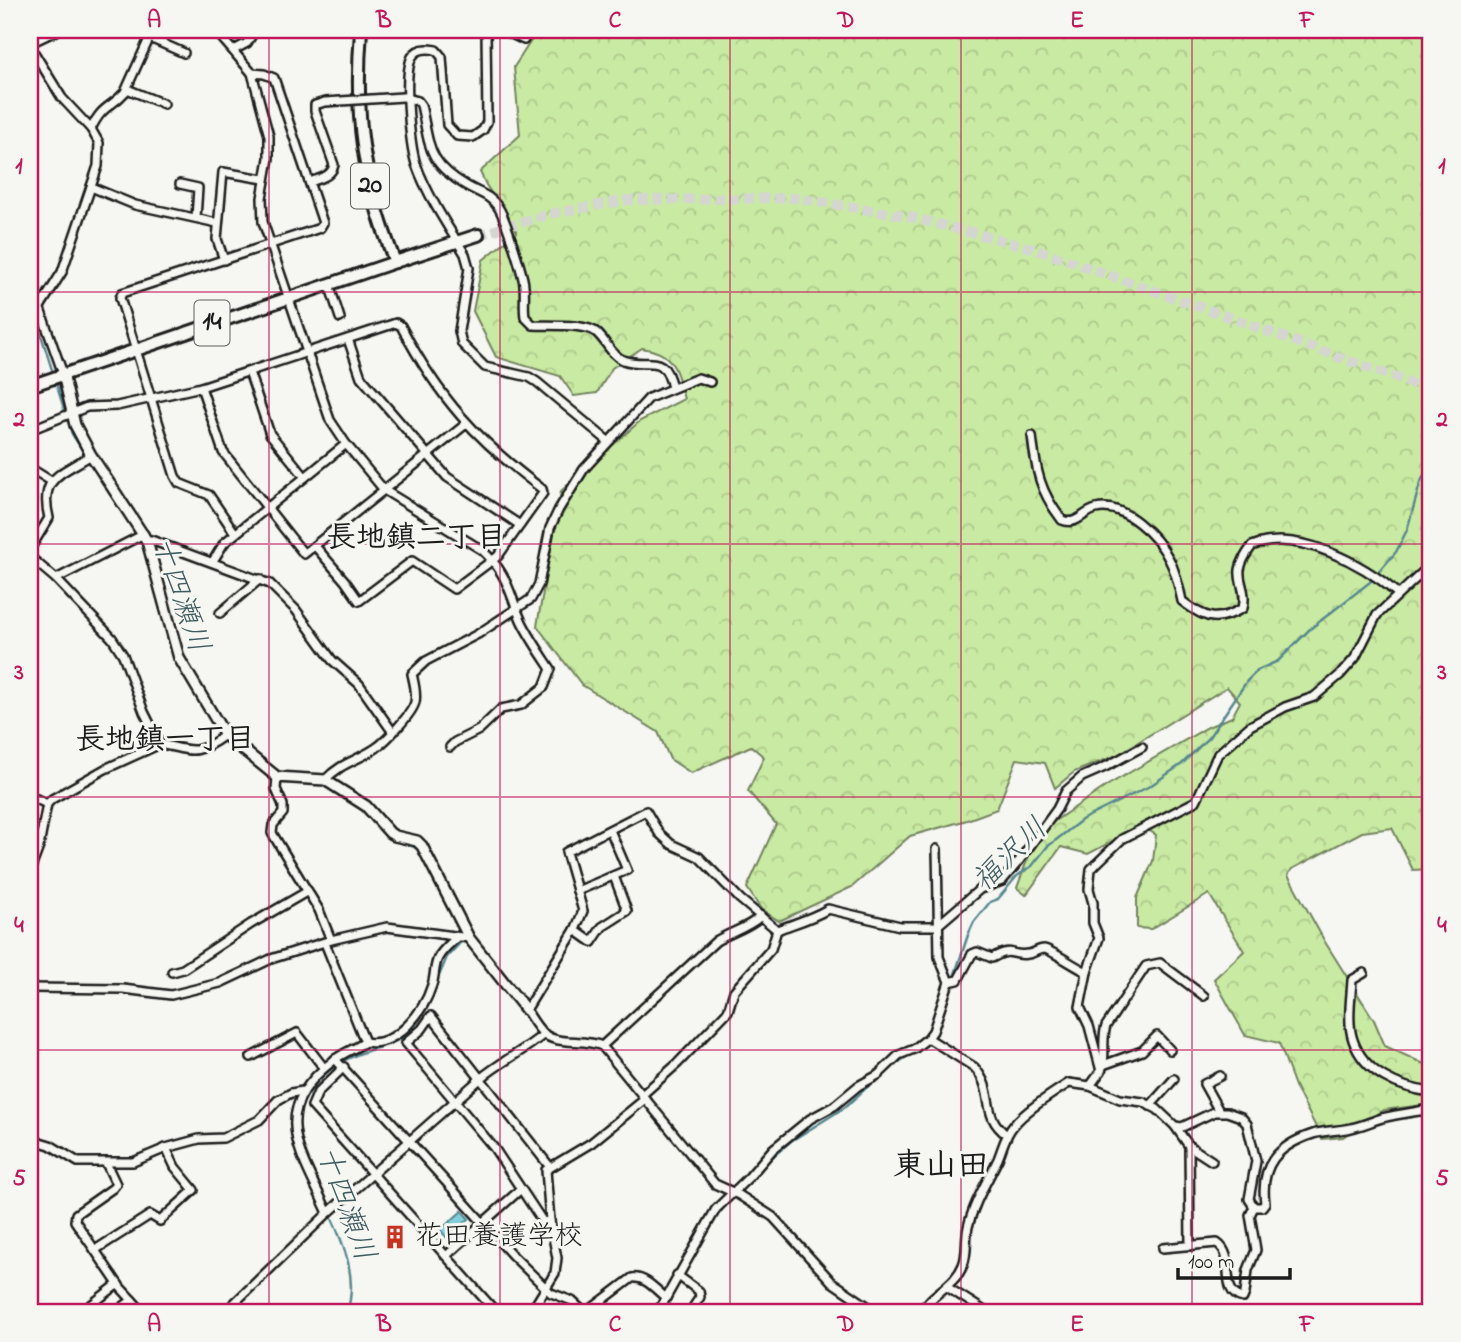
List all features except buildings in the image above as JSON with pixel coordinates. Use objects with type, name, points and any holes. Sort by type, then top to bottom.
[{"type":"main road","name":"20","points":[[361,30],[359,107],[379,202],[397,261]]},
{"type":"main road","points":[[397,261],[478,235]]},
{"type":"main road","name":"14","points":[[30,386],[397,261]]},
{"type":"street","points":[[30,323],[62,272],[98,166],[99,143],[91,129],[62,98],[30,45],[58,30]]},
{"type":"street","points":[[215,30],[252,73],[269,136],[269,158],[262,198],[264,222],[330,420],[384,490],[494,561],[504,575],[522,621],[551,669],[547,682],[522,705],[501,709],[479,730],[450,747]]},
{"type":"street","points":[[234,50],[247,43],[255,30]]},
{"type":"street","points":[[486,30],[487,122],[483,130],[473,137],[465,138],[452,132],[447,125],[444,63],[436,50],[420,50],[413,55],[405,97],[415,162],[465,254],[469,268],[459,331],[462,344],[485,367],[529,377],[537,382],[608,441]]},
{"type":"street","points":[[503,30],[524,40]]},
{"type":"street","points":[[91,129],[103,108],[120,99],[127,89],[152,34],[184,53]]},
{"type":"street","points":[[235,533],[209,495],[178,483],[120,298],[122,293],[320,228],[323,223],[274,78],[252,73]]},
{"type":"street","points":[[127,89],[164,104]]},
{"type":"street","points":[[310,182],[327,176],[334,165],[315,111],[316,105],[324,102],[405,97],[418,100],[432,155],[447,171],[467,186],[487,195],[499,208],[524,281],[525,317],[533,325],[585,327],[595,331],[614,354],[624,360],[664,366],[673,388]]},
{"type":"street","points":[[224,260],[217,239],[223,172],[264,179]]},
{"type":"street","points":[[180,184],[198,188],[196,218]]},
{"type":"street","points":[[91,187],[135,205],[217,223]]},
{"type":"street","points":[[329,284],[340,318]]},
{"type":"street","points":[[40,309],[63,374],[75,425],[91,455],[145,538],[179,658],[225,736],[277,777],[325,780],[366,806],[390,833],[417,841],[470,938],[544,1034],[555,1039],[584,1041],[602,1046],[715,1184],[773,1217],[832,1282],[876,1312]]},
{"type":"street","points":[[30,430],[87,407],[117,406],[201,387],[396,323],[401,326],[432,380],[466,424],[502,459],[542,489],[543,493],[494,561],[454,589],[412,561],[359,601],[315,546]]},
{"type":"street","points":[[348,338],[361,377],[446,477],[520,525]]},
{"type":"street","points":[[250,372],[270,434],[305,477]]},
{"type":"street","points":[[325,780],[339,766],[377,747],[415,706],[412,674],[426,661],[478,634],[531,599],[539,584],[550,528],[559,509],[584,469],[649,398],[698,378],[710,382]]},
{"type":"street","points":[[201,387],[223,453],[304,554],[466,424]]},
{"type":"street","points":[[1032,436],[1040,485],[1062,520],[1074,522],[1098,508],[1111,508],[1129,516],[1143,527],[1168,556],[1182,601],[1205,615],[1227,617],[1243,608],[1240,567],[1252,546],[1289,540],[1355,563],[1395,592]]},
{"type":"street","points":[[213,561],[235,533],[346,444]]},
{"type":"street","points":[[30,549],[49,519],[44,499],[51,481],[91,455]]},
{"type":"street","points":[[30,468],[51,481]]},
{"type":"street","points":[[56,579],[145,538],[260,579],[270,584],[296,610],[332,660],[359,684],[393,731]]},
{"type":"street","points":[[1102,1068],[1080,1007],[1087,972],[1099,939],[1093,923],[1093,903],[1089,889],[1091,869],[1122,839],[1196,801],[1218,754],[1250,726],[1285,707],[1314,697],[1340,676],[1355,658],[1377,615],[1395,592],[1426,569],[1431,549]]},
{"type":"street","points":[[30,557],[96,619],[123,655],[144,712],[160,744]]},
{"type":"street","points":[[220,613],[260,579]]},
{"type":"street","points":[[30,871],[39,847],[47,804],[105,769],[160,744],[197,751],[225,736]]},
{"type":"street","points":[[531,1312],[555,1273],[557,1258],[550,1221],[546,1170],[591,1143],[677,1064],[728,1011],[734,991],[771,949],[777,930],[809,920],[828,909],[900,926],[937,926],[980,889],[1002,881],[1056,809],[1066,791],[1082,777],[1142,747]]},
{"type":"street","points":[[277,777],[276,789],[283,805],[283,813],[272,825],[272,834],[319,910],[365,1042]]},
{"type":"street","points":[[30,796],[47,804]]},
{"type":"street","points":[[526,1010],[575,930],[583,911],[566,852],[646,811],[659,834],[671,844],[699,857],[740,899],[777,930]]},
{"type":"street","points":[[577,891],[627,870],[610,830]]},
{"type":"street","points":[[658,1312],[716,1209],[773,1149],[810,1119],[834,1106],[858,1086],[878,1075],[900,1055],[914,1049],[928,1038],[937,1021],[940,1004],[949,982],[939,957],[937,849]]},
{"type":"street","points":[[575,930],[592,942],[602,927],[627,911],[614,876]]},
{"type":"street","points":[[172,972],[183,968],[308,891]]},
{"type":"street","points":[[602,1046],[716,941],[732,931],[750,926],[761,916]]},
{"type":"street","points":[[30,988],[80,987],[182,994],[220,983],[271,959],[387,928],[470,938]]},
{"type":"street","points":[[400,1038],[412,1023],[432,986],[439,956],[457,937]]},
{"type":"street","points":[[949,982],[958,980],[972,954],[977,952],[992,958],[1006,951],[1027,955],[1043,949],[1054,952],[1069,964],[1087,972]]},
{"type":"street","points":[[1090,1086],[1102,1068],[1106,1026],[1146,966],[1160,963],[1204,996]]},
{"type":"street","points":[[1364,973],[1352,980],[1353,1040],[1364,1059],[1382,1078],[1431,1092]]},
{"type":"street","points":[[328,1213],[297,1145],[294,1131],[293,1115],[303,1091],[313,1078],[335,1059],[365,1042],[400,1038],[422,1029],[431,1016],[550,1167]]},
{"type":"street","points":[[251,1057],[298,1033],[324,1068]]},
{"type":"street","points":[[225,1312],[328,1213],[453,1102],[497,1065],[526,1049],[544,1034]]},
{"type":"street","points":[[1102,1068],[1142,1051],[1157,1036],[1170,1051]]},
{"type":"street","points":[[400,1038],[494,1147],[542,1222],[550,1221]]},
{"type":"street","points":[[928,1038],[980,1073],[988,1094],[991,1120],[996,1128],[1007,1135]]},
{"type":"street","points":[[335,1059],[512,1255],[551,1293],[572,1301],[586,1312],[636,1277],[645,1280],[666,1298]]},
{"type":"street","points":[[344,1068],[318,1092],[312,1106],[496,1312]]},
{"type":"street","points":[[1219,1111],[1204,1084],[1220,1076]]},
{"type":"street","points":[[1150,1106],[1174,1079]]},
{"type":"street","points":[[921,1312],[930,1300],[947,1287],[964,1264],[968,1229],[978,1196],[1014,1124],[1069,1083],[1090,1086],[1120,1099],[1143,1102],[1175,1126],[1189,1146],[1212,1161]]},
{"type":"street","points":[[30,1139],[50,1145],[78,1162],[133,1162],[166,1148],[199,1139],[223,1138],[259,1121],[278,1100],[291,1093],[303,1091]]},
{"type":"street","points":[[1254,1207],[1262,1207],[1265,1203],[1269,1163],[1276,1154],[1297,1141],[1314,1133],[1352,1128],[1383,1118],[1431,1109]]},
{"type":"street","points":[[1175,1126],[1182,1127],[1219,1111],[1241,1116],[1247,1124],[1256,1161],[1249,1199],[1254,1207]]},
{"type":"street","points":[[1189,1146],[1190,1247]]},
{"type":"street","points":[[94,1250],[150,1215],[160,1221],[194,1190],[175,1167],[166,1148]]},
{"type":"street","points":[[106,1163],[116,1184],[76,1214],[75,1221],[118,1284],[143,1312]]},
{"type":"street","points":[[446,1256],[521,1189]]},
{"type":"street","points":[[1163,1248],[1217,1243],[1224,1247],[1228,1253],[1230,1288],[1235,1296],[1242,1298],[1256,1250],[1250,1216],[1254,1207]]},
{"type":"street","points":[[677,1275],[699,1291],[700,1297],[690,1312]]},
{"type":"street","points":[[82,1312],[118,1284]]},
{"type":"street","points":[[947,1287],[986,1312]]},
{"type":"street","points":[[116,1312],[132,1300]]},
{"type":"green space","points":[[538,30],[1431,30],[1431,869],[1413,870],[1392,828],[1362,832],[1292,869],[1288,875],[1325,942],[1374,1020],[1385,1046],[1422,1063],[1431,1064],[1431,1104],[1384,1110],[1343,1137],[1322,1139],[1295,1086],[1279,1043],[1245,1035],[1214,979],[1244,951],[1209,894],[1151,929],[1137,928],[1137,898],[1153,861],[1156,835],[1142,826],[1088,854],[1061,847],[1026,895],[1017,888],[1037,833],[1108,785],[1208,727],[1232,717],[1240,702],[1227,687],[1117,755],[1074,772],[1055,788],[1045,763],[1017,759],[997,809],[910,836],[852,887],[779,921],[761,909],[747,888],[776,824],[748,791],[764,757],[751,746],[691,773],[670,759],[658,732],[582,685],[537,626],[561,491],[640,421],[684,399],[673,365],[662,354],[642,348],[612,368],[597,393],[574,396],[560,376],[496,357],[473,311],[483,260],[517,232],[480,172],[520,135],[514,67]]},
{"type":"water","points":[[462,1211],[469,1219],[447,1238],[440,1230]]},
{"type":"waterway","name":"十四瀬川","points":[[34,47],[65,30]]},
{"type":"waterway","name":"十四瀬川","points":[[30,316],[37,322],[53,373]]},
{"type":"waterway","name":"十四瀬川","points":[[55,380],[72,434],[87,457]]},
{"type":"waterway","name":"福沢川","points":[[943,1010],[968,935],[974,922],[990,902],[998,899],[1017,876],[1032,866],[1047,847],[1083,819],[1150,786],[1182,764],[1209,737],[1247,681],[1258,670],[1278,661],[1310,629],[1370,582],[1396,552],[1407,530],[1420,484],[1431,469]]},
{"type":"waterway","name":"十四瀬川","points":[[140,539],[148,562]]},
{"type":"waterway","name":"十四瀬川","points":[[179,666],[220,735],[249,760]]},
{"type":"waterway","name":"十四瀬川","points":[[255,764],[268,777],[274,779]]},
{"type":"waterway","name":"十四瀬川","points":[[387,835],[420,851]]},
{"type":"waterway","name":"十四瀬川","points":[[436,983],[447,957],[463,940],[458,926]]},
{"type":"waterway","name":"十四瀬川","points":[[301,1106],[329,1070],[358,1054],[396,1041],[409,1033],[427,1005]]},
{"type":"waterway","name":"福沢川","points":[[889,1069],[926,1043]]},
{"type":"waterway","name":"福沢川","points":[[751,1180],[791,1141],[844,1108],[875,1080]]},
{"type":"waterway","name":"福沢川","points":[[689,1264],[717,1216],[733,1197]]},
{"type":"waterway","name":"十四瀬川","points":[[330,1214],[348,1262],[351,1287],[347,1312]]},
{"type":"tunnel","points":[[478,235],[549,214],[627,200],[795,198],[907,216],[1032,248],[1431,391]]},
{"type":"place","name":"花田養護学校","points":[[395,1237]]},
{"type":"district","name":"長地鎮二丁目","points":[[416,539]]},
{"type":"district","name":"長地鎮一丁目","points":[[165,741]]},
{"type":"district","name":"東山田","points":[[941,1167]]}]
